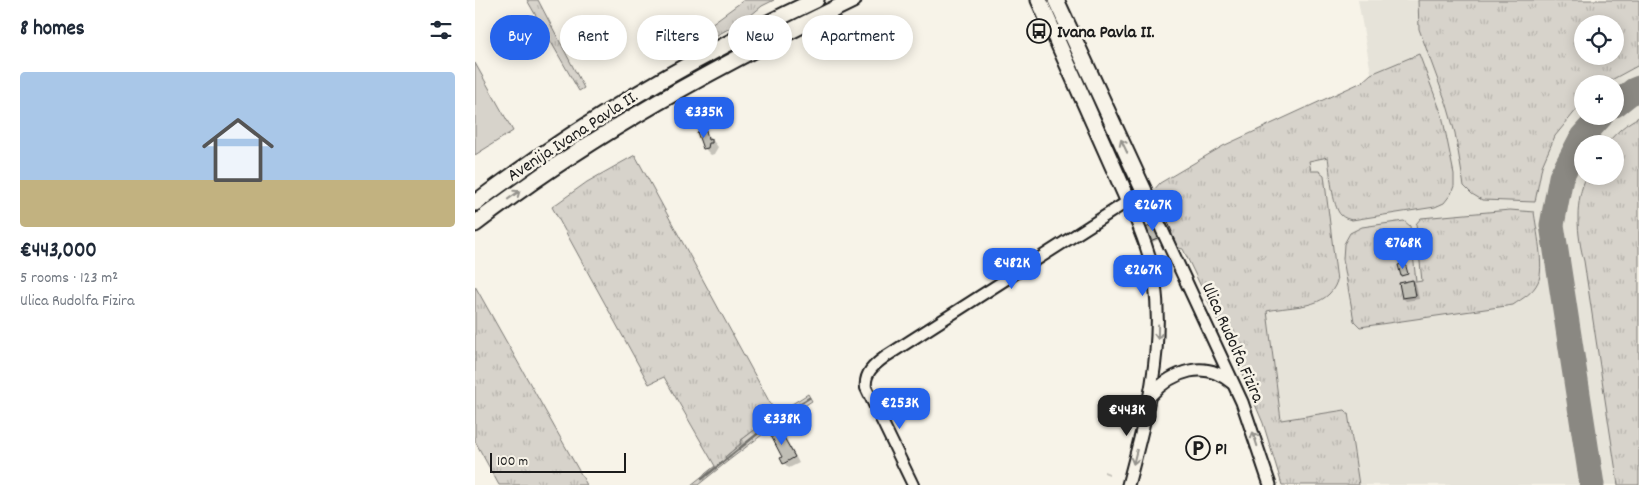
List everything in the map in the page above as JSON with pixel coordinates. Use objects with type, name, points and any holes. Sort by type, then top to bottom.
[{"type":"main road","name":"Avenija Ivana Pavla II.","points":[[475,203],[559,143],[612,109],[724,46],[816,0]]},
{"type":"main road","name":"Avenija Ivana Pavla II.","points":[[475,224],[570,157],[659,102],[765,44],[853,0]]},
{"type":"main road","points":[[1039,0],[1128,200]]},
{"type":"main road","name":"Ulica Rudolfa Fizira","points":[[1056,0],[1144,190]]},
{"type":"street","points":[[913,485],[866,388],[865,382],[869,372],[885,358],[1144,190]]},
{"type":"street","name":"Ulica Rudolfa Fizira","points":[[1144,190],[1242,402],[1270,485]]},
{"type":"street","points":[[1128,200],[1149,256],[1155,282],[1158,317],[1157,347],[1151,395],[1128,485]]},
{"type":"street","points":[[1151,395],[1175,376],[1196,370],[1219,373],[1234,384]]},
{"type":"shaded area","points":[[1358,0],[1639,0],[1639,485],[1285,485],[1257,389],[1170,182],[1373,84]]},
{"type":"green space","points":[[527,0],[538,0],[546,15],[536,15]]},
{"type":"green space","points":[[744,0],[774,0],[762,6],[751,15],[728,15],[728,29],[718,35],[718,19]]},
{"type":"green space","points":[[1418,0],[1639,0],[1639,65],[1621,75],[1574,75],[1574,113],[1555,136],[1542,166],[1535,202],[1482,200],[1464,186],[1455,133],[1447,105],[1419,29]]},
{"type":"green space","points":[[550,23],[560,42],[560,58],[550,40]]},
{"type":"green space","points":[[1419,54],[1442,115],[1454,174],[1454,186],[1451,194],[1444,203],[1435,207],[1352,220],[1341,215],[1335,204],[1328,157],[1309,161],[1311,171],[1319,171],[1324,175],[1337,281],[1332,290],[1317,302],[1298,307],[1267,311],[1281,420],[1345,410],[1348,413],[1359,485],[1282,485],[1263,423],[1234,355],[1183,249],[1175,247],[1151,195],[1160,183],[1223,146],[1362,82],[1371,74]]},
{"type":"green space","points":[[561,60],[569,60],[584,88],[579,91]]},
{"type":"green space","points":[[475,63],[513,131],[475,155]]},
{"type":"green space","points":[[1639,117],[1639,485],[1618,485],[1578,229],[1578,207],[1583,185],[1624,185],[1624,135],[1615,135]]},
{"type":"green space","points":[[635,155],[776,414],[740,441],[741,443],[725,457],[728,461],[698,485],[691,485],[715,466],[664,377],[649,384],[552,207],[587,182]]},
{"type":"green space","points":[[1510,210],[1534,212],[1538,237],[1540,276],[1536,286],[1524,298],[1513,305],[1360,327],[1354,321],[1343,259],[1344,244],[1350,233],[1362,227],[1404,221],[1410,226],[1416,282],[1422,281],[1416,224],[1421,218]]},
{"type":"green space","points":[[475,286],[587,485],[499,485],[475,441]]},
{"type":"green space","points":[[808,394],[812,401],[780,421],[728,461],[725,457],[741,444],[740,441],[776,414]]},
{"type":"building","points":[[706,130],[708,140],[712,139],[712,143],[709,143],[708,148],[703,149],[697,132]]},
{"type":"building","points":[[1167,219],[1172,232],[1138,246],[1133,233]]},
{"type":"building","points":[[1405,263],[1408,274],[1401,276],[1398,265]]},
{"type":"building","points":[[1413,280],[1416,296],[1402,298],[1399,283]]},
{"type":"building","points":[[778,427],[795,457],[783,464],[780,458],[782,457],[769,432]]},
{"type":"waterway","points":[[702,479],[777,418],[809,398]]},
{"type":"taxiway","points":[[1624,98],[1639,88]]},
{"type":"taxiway","points":[[1592,485],[1552,225],[1561,177],[1582,137],[1593,125]]},
{"type":"place","name":"Ivana Pavla II.","points":[[1039,31]]},
{"type":"place","name":"P1","points":[[1198,448]]}]
